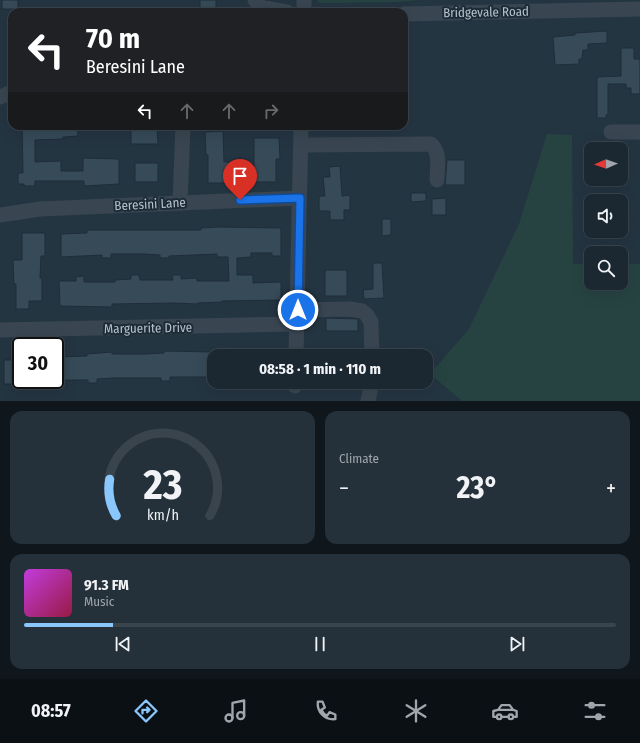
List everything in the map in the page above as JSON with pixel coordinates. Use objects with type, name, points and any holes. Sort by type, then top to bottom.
[{"type":"street","points":[[255,0],[261,7],[266,8]]},
{"type":"street","name":"Bridgevale Road","points":[[408,13],[434,7],[555,5],[640,9]]},
{"type":"street","points":[[180,202],[182,130]]},
{"type":"street","points":[[296,349],[301,130]]},
{"type":"street","points":[[611,132],[640,132]]},
{"type":"street","points":[[301,144],[431,144],[438,156],[437,180]]},
{"type":"street","name":"Beresini Lane","points":[[0,215],[40,209],[300,198]]},
{"type":"street","name":"Marguerite Drive","points":[[0,330],[297,317],[350,309],[362,311],[367,315],[371,322],[372,349]]},
{"type":"street","points":[[368,401],[371,389]]},
{"type":"green space","points":[[317,0],[418,0],[398,2],[320,3]]},
{"type":"green space","points":[[547,134],[572,135],[573,264],[584,264],[584,290],[628,290],[628,264],[640,264],[640,401],[462,401],[433,377],[433,371],[469,329],[519,224]]},
{"type":"building","points":[[2,0],[18,0],[18,8],[2,9]]},
{"type":"building","points":[[200,0],[216,0],[216,8],[200,8]]},
{"type":"building","points":[[607,31],[607,43],[588,44],[588,50],[583,50],[582,59],[579,59],[579,64],[555,65],[553,37],[575,35],[575,33]]},
{"type":"building","points":[[621,48],[634,48],[634,59],[640,59],[640,94],[631,94],[631,88],[626,88],[626,84],[608,84],[608,114],[606,115],[606,118],[597,118],[597,77],[621,76]]},
{"type":"building","points":[[22,130],[77,130],[78,136],[63,137],[63,139],[35,140],[35,162],[61,161],[61,171],[83,171],[83,158],[119,159],[119,184],[84,186],[84,181],[35,181],[35,186],[24,186],[24,184],[18,184],[18,173],[23,173]]},
{"type":"building","points":[[131,130],[157,130],[158,144],[131,144]]},
{"type":"building","points":[[223,131],[224,162],[230,162],[230,183],[208,183],[208,155],[206,155],[205,132]]},
{"type":"building","points":[[254,138],[279,138],[280,159],[276,159],[276,182],[252,182],[252,167],[254,167]]},
{"type":"building","points":[[447,160],[465,160],[465,185],[445,185]]},
{"type":"building","points":[[135,163],[158,163],[158,182],[135,182]]},
{"type":"building","points":[[340,166],[342,196],[350,195],[350,210],[344,210],[344,220],[330,220],[330,211],[319,211],[319,196],[325,196],[323,177],[330,177],[329,167]]},
{"type":"building","points":[[411,193],[426,193],[426,201],[411,202]]},
{"type":"building","points":[[446,198],[446,215],[432,215],[432,199]]},
{"type":"building","points":[[382,219],[391,219],[391,235],[382,236]]},
{"type":"building","points":[[201,228],[281,228],[281,256],[272,256],[272,253],[251,253],[251,257],[237,258],[237,275],[253,275],[253,283],[281,282],[281,300],[222,301],[198,304],[112,304],[112,307],[60,306],[59,281],[76,281],[76,277],[84,276],[84,282],[115,282],[115,280],[131,279],[131,275],[139,275],[140,280],[173,280],[172,275],[181,275],[181,279],[197,278],[197,281],[229,281],[228,257],[217,257],[217,254],[169,256],[169,258],[160,258],[160,255],[111,254],[111,258],[102,258],[102,255],[61,257],[61,234],[87,233],[87,230],[201,230]]},
{"type":"building","points":[[22,233],[45,233],[45,256],[41,256],[40,278],[42,278],[42,301],[29,301],[29,309],[16,309],[16,284],[14,284],[13,260],[22,260]]},
{"type":"building","points":[[373,263],[382,263],[384,298],[364,299],[363,290],[373,289]]},
{"type":"building","points":[[325,270],[347,270],[347,296],[325,296]]},
{"type":"building","points":[[326,318],[358,319],[358,331],[326,331]]},
{"type":"building","points":[[164,351],[207,352],[207,377],[170,377],[170,381],[161,381],[161,378],[113,378],[97,379],[97,383],[88,383],[88,380],[64,380],[64,357],[87,356],[87,354],[112,352],[112,354],[164,353]]},
{"type":"building","points":[[4,360],[12,360],[12,384],[4,384]]},
{"type":"route","points":[[240,200],[300,198],[298,237],[298,310]]}]
